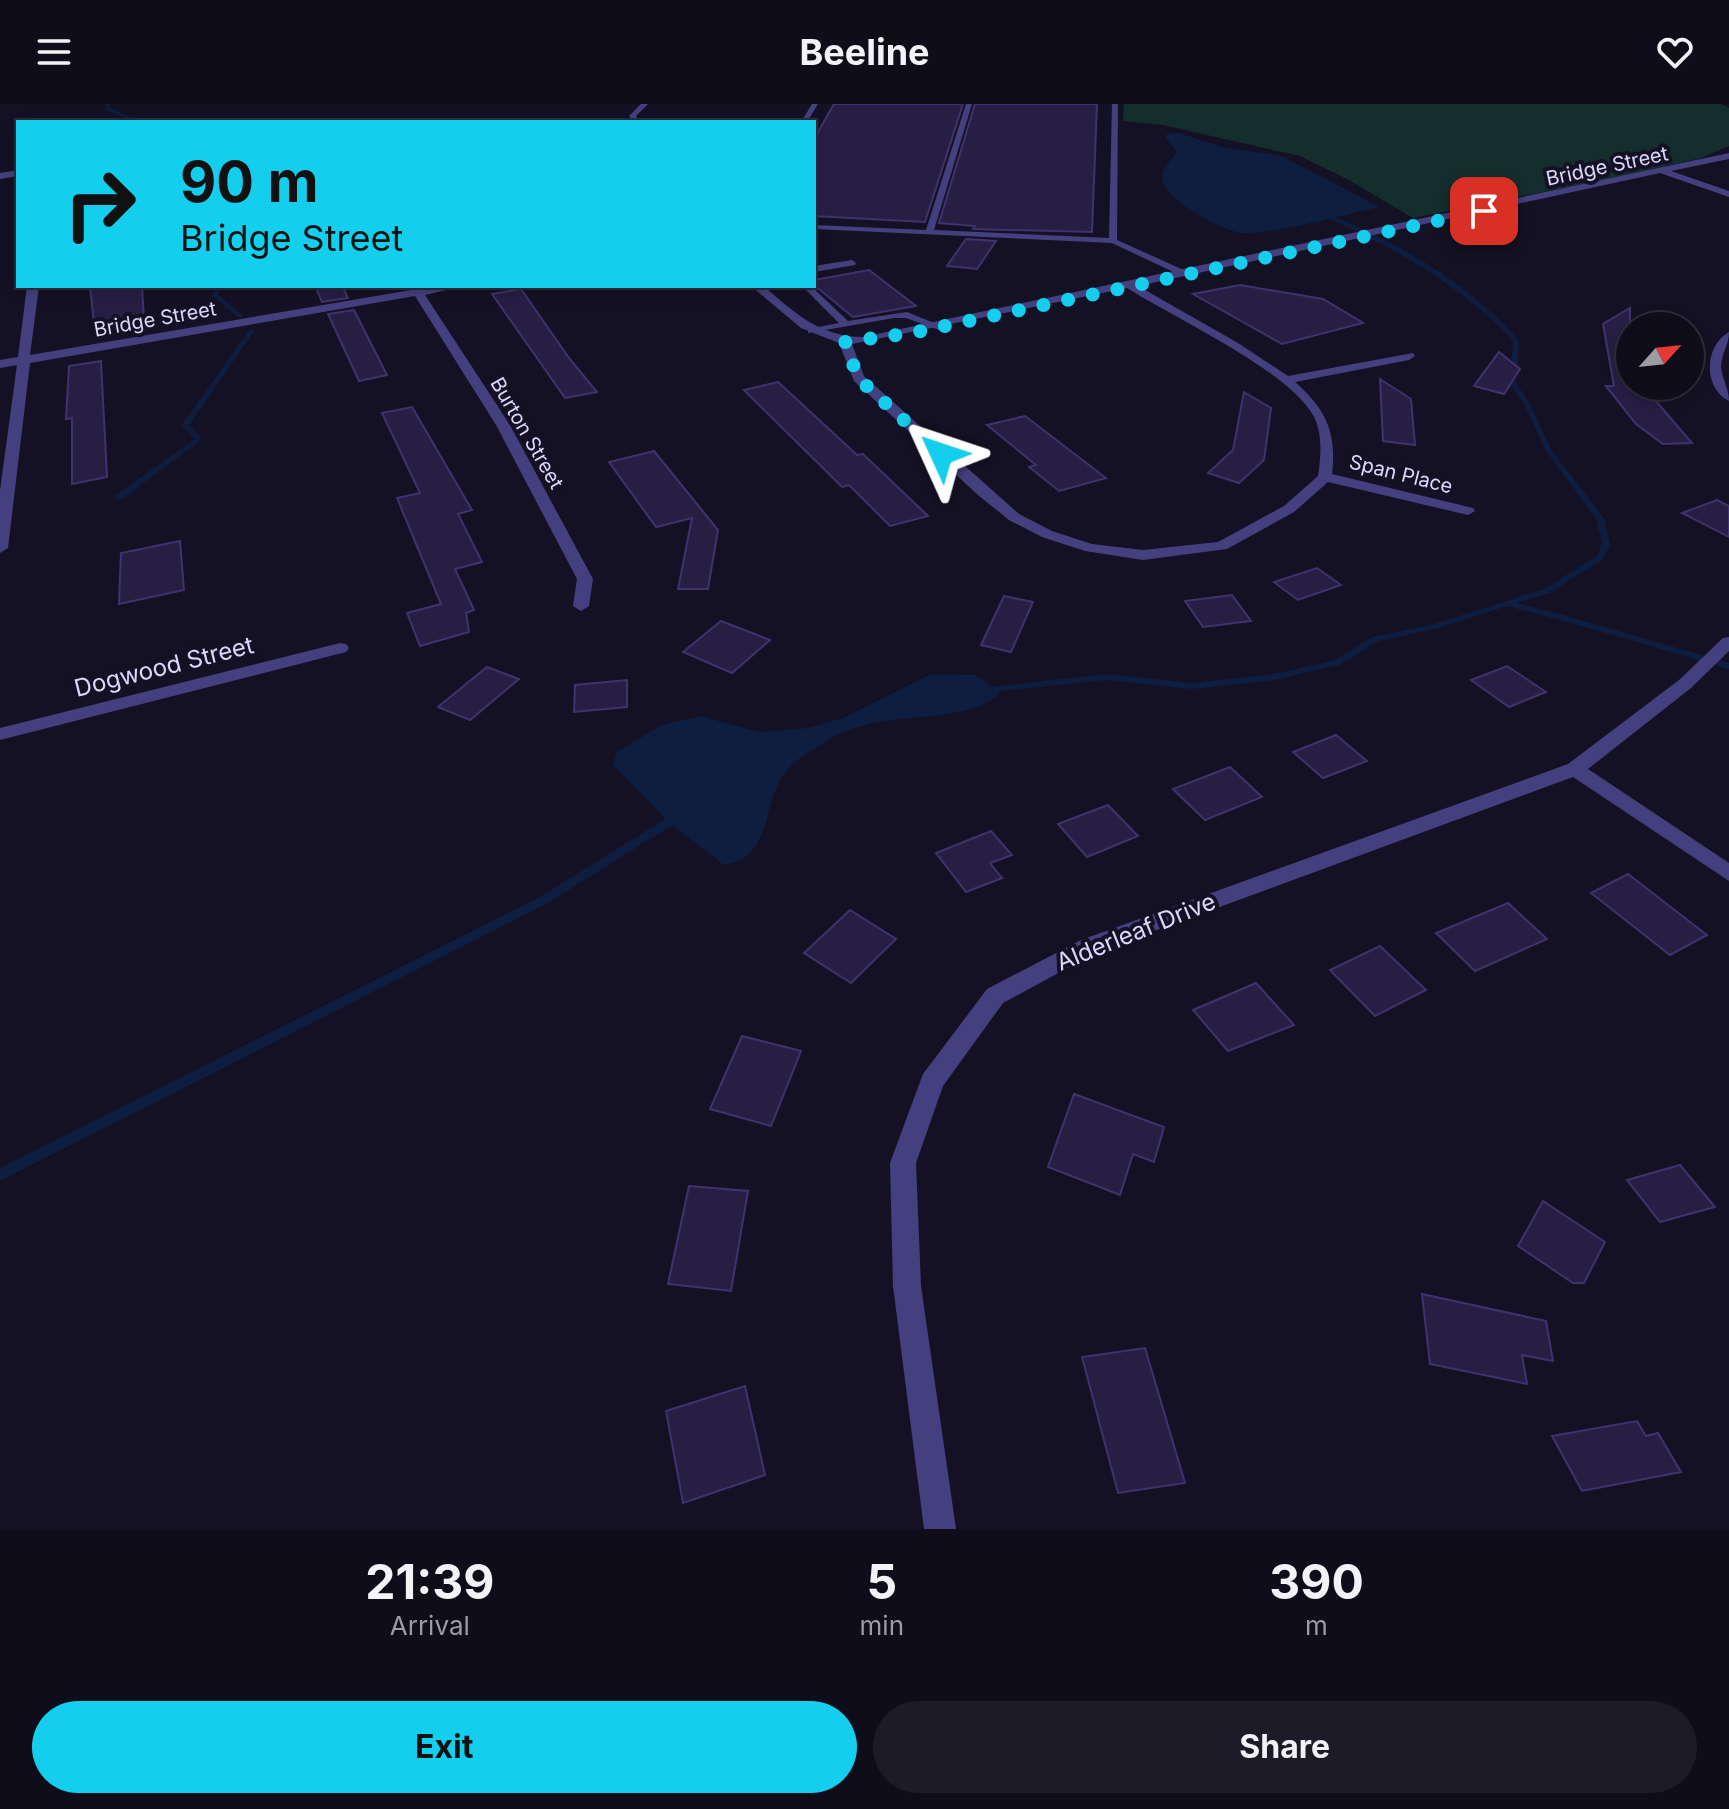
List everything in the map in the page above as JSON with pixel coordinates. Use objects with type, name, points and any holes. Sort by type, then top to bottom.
[{"type":"street","name":"Bridge Street","points":[[759,288],[811,331],[845,342],[939,327],[1729,156]]},
{"type":"street","points":[[1664,172],[1729,194]]},
{"type":"street","points":[[845,342],[858,378],[1014,517],[1047,534],[1090,548],[1143,555],[1222,546],[1289,509],[1325,477],[1329,448],[1319,414],[1286,380],[1131,286]]},
{"type":"street","points":[[0,548],[33,288]]},
{"type":"street","name":"Bridge Street","points":[[0,364],[416,289]]},
{"type":"street","name":"Burton Street","points":[[416,289],[503,425],[585,579],[581,606]]},
{"type":"street","points":[[1729,336],[1721,345],[1714,365],[1716,380],[1729,397]]},
{"type":"street","points":[[1286,380],[1409,356]]},
{"type":"street","name":"Span Place","points":[[1325,477],[1468,511]]},
{"type":"street","name":"Alderleaf Drive","points":[[940,1529],[907,1286],[903,1163],[932,1081],[995,996],[1089,946],[1575,769],[1685,684],[1729,642]]},
{"type":"street","name":"Dogwood Street","points":[[0,734],[340,648]]},
{"type":"street","points":[[1575,769],[1729,873]]},
{"type":"lane","points":[[635,120],[632,116],[645,104]]},
{"type":"lane","points":[[929,232],[969,104]]},
{"type":"lane","points":[[1113,241],[1115,104]]},
{"type":"lane","points":[[816,227],[1113,241],[1185,274]]},
{"type":"lane","points":[[816,269],[852,263]]},
{"type":"lane","points":[[808,288],[843,317],[846,324]]},
{"type":"lane","points":[[811,331],[894,315],[907,315],[939,327]]},
{"type":"path","points":[[423,120],[430,119]]},
{"type":"green space","points":[[1124,104],[1721,104],[1729,108],[1729,146],[1701,158],[1632,174],[1413,218],[1349,180],[1300,156],[1163,125],[1123,121]]},
{"type":"water","points":[[1179,133],[1222,147],[1282,156],[1379,207],[1274,230],[1244,233],[1223,227],[1182,204],[1164,185],[1163,172],[1177,151],[1165,138],[1167,134]]},
{"type":"water","points":[[931,674],[975,675],[1000,693],[984,704],[964,711],[870,724],[847,730],[827,741],[787,770],[773,797],[760,839],[741,859],[724,865],[669,822],[613,765],[616,753],[661,725],[701,716],[759,732],[808,728],[843,718]]},
{"type":"building","points":[[834,104],[963,104],[925,222],[816,216],[816,136]]},
{"type":"building","points":[[975,104],[1097,104],[1092,232],[973,229],[975,226],[939,223]]},
{"type":"building","points":[[966,239],[996,241],[977,269],[947,266]]},
{"type":"building","points":[[869,270],[916,306],[853,317],[816,287],[816,280]]},
{"type":"building","points":[[1240,285],[1323,299],[1363,323],[1282,344],[1193,294]]},
{"type":"building","points":[[90,288],[142,288],[144,320],[134,321],[135,327],[95,333]]},
{"type":"building","points":[[316,288],[343,288],[348,298],[322,302]]},
{"type":"building","points":[[521,289],[597,392],[565,398],[492,294]]},
{"type":"building","points":[[354,310],[387,375],[359,381],[328,314]]},
{"type":"building","points":[[1616,316],[1616,399],[1606,386],[1614,386],[1603,324]]},
{"type":"building","points":[[1499,352],[1520,369],[1504,394],[1474,386]]},
{"type":"building","points":[[101,361],[107,477],[72,484],[72,418],[66,419],[69,366]]},
{"type":"building","points":[[1380,379],[1411,399],[1415,445],[1383,441]]},
{"type":"building","points":[[778,382],[857,455],[863,454],[928,516],[890,526],[849,485],[842,487],[744,390]]},
{"type":"building","points":[[1244,392],[1271,408],[1264,460],[1239,483],[1208,473],[1233,450]]},
{"type":"building","points":[[1617,400],[1655,400],[1692,443],[1663,444],[1636,424]]},
{"type":"building","points":[[412,407],[472,510],[458,514],[482,562],[455,569],[474,610],[466,613],[469,632],[420,646],[407,613],[441,604],[397,498],[420,493],[382,413]]},
{"type":"building","points":[[1025,416],[1106,478],[1059,491],[1029,467],[1036,465],[987,425]]},
{"type":"building","points":[[654,451],[718,530],[708,589],[678,589],[692,518],[656,527],[609,462]]},
{"type":"building","points":[[1717,500],[1729,506],[1729,537],[1682,513]]},
{"type":"building","points":[[180,541],[184,590],[119,604],[121,553]]},
{"type":"building","points":[[1317,568],[1341,585],[1298,600],[1274,582]]},
{"type":"building","points":[[1232,595],[1251,621],[1203,627],[1185,601]]},
{"type":"building","points":[[1004,596],[1033,602],[1011,652],[981,645]]},
{"type":"building","points":[[721,621],[770,640],[732,673],[683,652]]},
{"type":"building","points":[[1507,666],[1546,692],[1509,707],[1471,680]]},
{"type":"building","points":[[487,667],[519,679],[470,720],[438,707]]},
{"type":"building","points":[[627,680],[627,707],[574,712],[575,685]]},
{"type":"building","points":[[1336,735],[1367,761],[1323,778],[1293,752]]},
{"type":"building","points":[[1230,767],[1262,797],[1205,820],[1173,789]]},
{"type":"building","points":[[1108,805],[1138,836],[1087,857],[1058,824]]},
{"type":"building","points":[[991,831],[1012,855],[990,863],[1002,878],[966,892],[936,853]]},
{"type":"building","points":[[1628,874],[1707,935],[1670,955],[1591,893]]},
{"type":"building","points":[[1508,903],[1547,939],[1475,971],[1436,933]]},
{"type":"building","points":[[850,910],[896,939],[851,983],[804,953]]},
{"type":"building","points":[[1380,946],[1426,990],[1375,1016],[1330,970]]},
{"type":"building","points":[[1256,983],[1294,1025],[1228,1051],[1193,1010]]},
{"type":"building","points":[[742,1036],[801,1051],[771,1126],[710,1109]]},
{"type":"building","points":[[1074,1094],[1164,1127],[1154,1162],[1133,1154],[1120,1195],[1048,1167]]},
{"type":"building","points":[[1680,1165],[1715,1207],[1660,1222],[1627,1180]]},
{"type":"building","points":[[689,1186],[748,1191],[731,1291],[668,1284]]},
{"type":"building","points":[[1543,1201],[1605,1242],[1584,1283],[1573,1283],[1518,1246]]},
{"type":"building","points":[[1422,1294],[1546,1321],[1553,1361],[1522,1355],[1527,1384],[1430,1364]]},
{"type":"building","points":[[1145,1348],[1185,1483],[1118,1493],[1082,1357]]},
{"type":"building","points":[[745,1386],[765,1475],[683,1503],[666,1411]]},
{"type":"building","points":[[1637,1421],[1646,1436],[1658,1433],[1681,1472],[1582,1491],[1552,1436]]},
{"type":"waterway","points":[[108,104],[108,109],[144,120]]},
{"type":"waterway","points":[[984,691],[1106,677],[1192,686],[1274,677],[1336,663],[1375,639],[1433,627],[1547,591],[1600,557],[1606,544],[1600,518],[1549,451],[1527,404],[1508,376],[1514,373],[1516,340],[1496,319],[1449,282],[1399,250],[1318,212]]},
{"type":"waterway","points":[[220,288],[215,295],[240,316]]},
{"type":"waterway","points":[[119,497],[199,439],[185,425],[252,330]]},
{"type":"waterway","points":[[1508,604],[1729,666]]},
{"type":"waterway","points":[[0,1175],[544,900],[669,822],[682,820]]},
{"type":"route","points":[[941,454],[858,378],[845,342],[912,333],[1484,211]]}]
